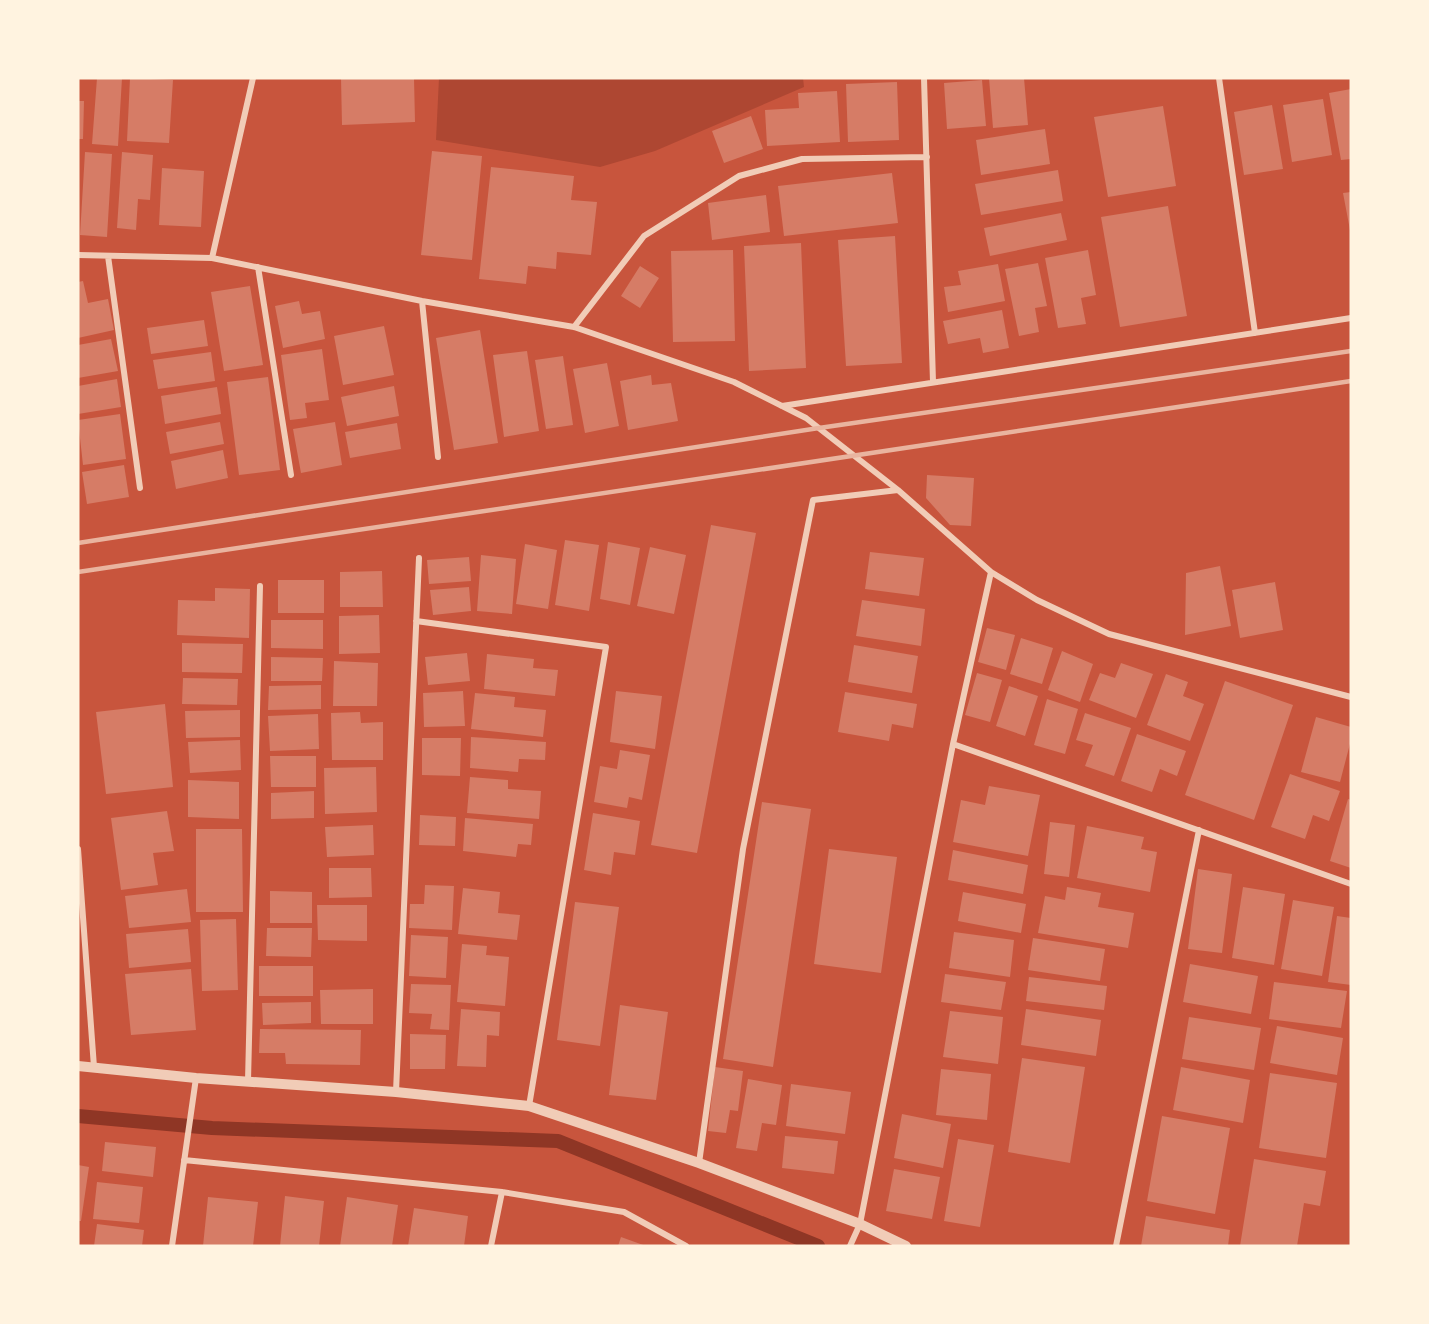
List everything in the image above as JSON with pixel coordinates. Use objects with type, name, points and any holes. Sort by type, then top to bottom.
[{"type":"street","points":[[212,258],[253,78]]},
{"type":"street","points":[[924,78],[933,382]]},
{"type":"street","points":[[1219,78],[1255,333]]},
{"type":"street","points":[[574,327],[644,236],[739,176],[802,159],[927,158]]},
{"type":"street","points":[[78,255],[212,258],[422,301],[574,327],[734,381],[806,418],[898,490],[991,572],[1037,600],[1109,634],[1351,697]]},
{"type":"street","points":[[108,256],[140,488]]},
{"type":"street","points":[[258,267],[291,475]]},
{"type":"street","points":[[422,301],[438,457]]},
{"type":"street","points":[[782,406],[1351,318]]},
{"type":"street","points":[[699,1163],[742,849],[813,500],[898,490]]},
{"type":"street","points":[[396,1092],[419,558]]},
{"type":"street","points":[[850,1246],[860,1224],[953,744],[991,572]]},
{"type":"street","points":[[248,1081],[260,586]]},
{"type":"street","points":[[416,621],[606,647],[529,1106]]},
{"type":"street","points":[[953,744],[1351,884]]},
{"type":"street","points":[[1116,1246],[1199,830]]},
{"type":"street","points":[[78,849],[94,1067]]},
{"type":"street","points":[[78,1066],[196,1078],[396,1092],[529,1106],[699,1163],[860,1224],[906,1246]]},
{"type":"street","points":[[172,1246],[196,1078]]},
{"type":"street","points":[[184,1160],[502,1192],[624,1212],[687,1246]]},
{"type":"street","points":[[490,1246],[502,1192]]},
{"type":"shaded area","points":[[439,78],[803,78],[804,87],[655,151],[600,167],[436,140]]},
{"type":"building","points":[[97,78],[122,78],[118,146],[92,144]]},
{"type":"building","points":[[130,78],[173,80],[169,143],[127,141]]},
{"type":"building","points":[[341,78],[414,78],[415,122],[342,125]]},
{"type":"building","points":[[989,78],[1024,78],[1028,125],[993,128]]},
{"type":"building","points":[[982,80],[986,126],[947,129],[944,83]]},
{"type":"building","points":[[897,82],[899,140],[848,142],[846,84]]},
{"type":"building","points":[[1351,89],[1351,159],[1341,160],[1329,93]]},
{"type":"building","points":[[837,91],[840,142],[767,146],[765,110],[799,108],[798,93]]},
{"type":"building","points":[[1323,99],[1332,155],[1292,162],[1283,105]]},
{"type":"building","points":[[78,101],[84,101],[83,139],[78,139]]},
{"type":"building","points":[[1272,105],[1283,169],[1244,175],[1234,112]]},
{"type":"building","points":[[1163,106],[1176,186],[1108,197],[1094,117]]},
{"type":"building","points":[[751,116],[763,149],[724,163],[712,131]]},
{"type":"building","points":[[1045,129],[1050,164],[981,175],[976,140]]},
{"type":"building","points":[[432,151],[482,156],[472,260],[421,255]]},
{"type":"building","points":[[85,152],[112,154],[107,237],[80,235]]},
{"type":"building","points":[[122,152],[153,155],[150,200],[138,199],[136,230],[117,228]]},
{"type":"building","points":[[491,167],[574,176],[571,200],[597,202],[591,255],[557,252],[556,269],[528,266],[526,284],[479,279]]},
{"type":"building","points":[[162,168],[204,171],[201,227],[159,225]]},
{"type":"building","points":[[1058,170],[1063,201],[981,215],[975,184]]},
{"type":"building","points":[[892,173],[898,223],[784,236],[778,186]]},
{"type":"building","points":[[1351,192],[1351,230],[1350,230],[1343,193]]},
{"type":"building","points":[[766,195],[770,232],[712,240],[708,203]]},
{"type":"building","points":[[1168,206],[1187,316],[1120,327],[1101,217]]},
{"type":"building","points":[[1061,213],[1067,240],[990,256],[984,228]]},
{"type":"building","points":[[895,236],[902,363],[846,366],[838,240]]},
{"type":"building","points":[[801,243],[806,368],[749,371],[744,246]]},
{"type":"building","points":[[733,250],[735,341],[673,342],[671,251]]},
{"type":"building","points":[[1088,250],[1096,295],[1081,298],[1086,324],[1058,328],[1045,258]]},
{"type":"building","points":[[1038,263],[1047,306],[1035,308],[1039,332],[1019,336],[1005,269]]},
{"type":"building","points":[[998,264],[1005,301],[948,312],[944,287],[961,285],[958,271]]},
{"type":"building","points":[[640,266],[659,278],[640,308],[621,296]]},
{"type":"building","points":[[83,281],[88,303],[108,299],[114,330],[78,338],[78,282]]},
{"type":"building","points":[[250,286],[263,365],[224,371],[211,292]]},
{"type":"building","points":[[299,301],[302,314],[320,311],[325,339],[283,348],[275,306]]},
{"type":"building","points":[[1002,310],[1009,348],[983,353],[980,338],[948,344],[943,321]]},
{"type":"building","points":[[204,320],[208,346],[151,354],[147,328]]},
{"type":"building","points":[[384,326],[394,375],[343,385],[334,336]]},
{"type":"building","points":[[480,330],[498,443],[454,450],[436,338]]},
{"type":"building","points":[[111,339],[118,371],[78,378],[78,345]]},
{"type":"building","points":[[322,349],[329,400],[305,403],[307,418],[290,420],[281,355]]},
{"type":"building","points":[[527,351],[539,431],[504,437],[493,355]]},
{"type":"building","points":[[211,352],[215,381],[158,389],[153,360]]},
{"type":"building","points":[[563,356],[573,425],[546,429],[535,360]]},
{"type":"building","points":[[607,363],[619,426],[585,433],[573,369]]},
{"type":"building","points":[[651,375],[652,385],[671,383],[678,421],[628,430],[620,381]]},
{"type":"building","points":[[268,377],[280,470],[239,475],[227,382]]},
{"type":"building","points":[[117,379],[121,407],[78,414],[78,386]]},
{"type":"building","points":[[394,386],[399,416],[347,426],[341,397]]},
{"type":"building","points":[[217,387],[221,414],[165,424],[161,396]]},
{"type":"building","points":[[120,414],[126,459],[83,465],[78,420]]},
{"type":"building","points":[[220,422],[224,444],[170,454],[166,432]]},
{"type":"building","points":[[335,422],[342,465],[301,473],[293,429]]},
{"type":"building","points":[[397,423],[401,449],[350,458],[345,432]]},
{"type":"building","points":[[223,450],[228,478],[176,489],[171,461]]},
{"type":"building","points":[[124,465],[129,497],[87,504],[82,472]]},
{"type":"building","points":[[927,475],[974,478],[971,526],[950,525],[926,498]]},
{"type":"building","points":[[711,525],[756,533],[697,853],[651,845]]},
{"type":"building","points":[[565,540],[599,545],[589,611],[555,605]]},
{"type":"building","points":[[608,542],[640,548],[630,605],[600,599]]},
{"type":"building","points":[[525,544],[557,550],[548,609],[516,604]]},
{"type":"building","points":[[650,547],[686,555],[674,614],[637,606]]},
{"type":"building","points":[[870,552],[924,558],[919,596],[865,589]]},
{"type":"building","points":[[481,555],[516,559],[512,614],[477,611]]},
{"type":"building","points":[[469,557],[471,581],[429,584],[427,560]]},
{"type":"building","points":[[1220,566],[1231,626],[1185,635],[1186,573]]},
{"type":"building","points":[[382,571],[383,607],[340,607],[340,572]]},
{"type":"building","points":[[278,580],[324,580],[324,613],[278,613]]},
{"type":"building","points":[[1275,582],[1283,630],[1240,638],[1232,590]]},
{"type":"building","points":[[469,587],[471,611],[433,615],[430,590]]},
{"type":"building","points":[[215,588],[250,589],[249,638],[177,635],[178,600],[215,601]]},
{"type":"building","points":[[862,600],[925,609],[921,646],[856,636]]},
{"type":"building","points":[[379,615],[380,653],[339,654],[339,616]]},
{"type":"building","points":[[271,620],[323,620],[323,649],[271,648]]},
{"type":"building","points":[[987,628],[1015,635],[1006,670],[978,662]]},
{"type":"building","points":[[1021,638],[1053,648],[1042,684],[1010,674]]},
{"type":"building","points":[[182,643],[243,644],[242,673],[182,672]]},
{"type":"building","points":[[854,645],[918,656],[912,693],[848,682]]},
{"type":"building","points":[[1062,651],[1093,664],[1080,702],[1048,690]]},
{"type":"building","points":[[467,653],[470,681],[428,685],[425,657]]},
{"type":"building","points":[[487,654],[534,659],[533,668],[558,670],[555,696],[484,689]]},
{"type":"building","points":[[271,657],[323,658],[322,681],[271,681]]},
{"type":"building","points":[[334,661],[378,663],[377,706],[333,706]]},
{"type":"building","points":[[1121,663],[1153,674],[1136,718],[1089,700],[1100,673],[1115,678]]},
{"type":"building","points":[[977,673],[1002,680],[990,722],[965,715]]},
{"type":"building","points":[[1166,674],[1188,682],[1183,696],[1204,704],[1190,741],[1147,725]]},
{"type":"building","points":[[183,678],[238,679],[237,705],[182,704]]},
{"type":"building","points":[[1225,681],[1293,705],[1254,820],[1185,795]]},
{"type":"building","points":[[321,685],[321,709],[268,710],[269,686]]},
{"type":"building","points":[[1009,686],[1038,696],[1025,736],[996,726]]},
{"type":"building","points":[[463,691],[465,726],[424,727],[423,693]]},
{"type":"building","points":[[616,691],[662,696],[655,749],[610,742]]},
{"type":"building","points":[[845,692],[917,704],[913,728],[892,724],[889,741],[838,732]]},
{"type":"building","points":[[475,693],[515,697],[514,707],[546,710],[543,737],[471,729]]},
{"type":"building","points":[[1047,699],[1078,709],[1065,754],[1034,745]]},
{"type":"building","points":[[165,704],[173,787],[106,794],[96,712]]},
{"type":"building","points":[[240,710],[240,737],[186,738],[185,711]]},
{"type":"building","points":[[360,712],[361,723],[383,722],[383,760],[332,760],[331,713]]},
{"type":"building","points":[[1085,713],[1131,728],[1114,776],[1085,766],[1093,745],[1076,740]]},
{"type":"building","points":[[318,714],[319,749],[270,751],[268,716]]},
{"type":"building","points":[[1316,717],[1351,727],[1351,740],[1340,782],[1301,772]]},
{"type":"building","points":[[1137,734],[1186,751],[1177,776],[1160,769],[1152,792],[1121,781]]},
{"type":"building","points":[[471,737],[546,742],[545,760],[519,759],[518,772],[470,768]]},
{"type":"building","points":[[422,738],[461,738],[460,776],[422,775]]},
{"type":"building","points":[[240,740],[241,770],[190,773],[188,742]]},
{"type":"building","points":[[620,750],[650,755],[642,800],[629,797],[627,808],[594,802],[600,766],[617,769]]},
{"type":"building","points":[[270,756],[316,756],[316,787],[271,787]]},
{"type":"building","points":[[376,767],[377,812],[325,814],[324,768]]},
{"type":"building","points":[[1290,774],[1340,791],[1329,821],[1313,815],[1305,839],[1271,827]]},
{"type":"building","points":[[470,777],[508,780],[508,789],[541,791],[539,819],[467,813]]},
{"type":"building","points":[[188,780],[239,782],[239,819],[188,817]]},
{"type":"building","points":[[989,786],[1040,795],[1028,856],[953,842],[961,800],[985,805]]},
{"type":"building","points":[[314,791],[314,818],[271,819],[271,793]]},
{"type":"building","points":[[1348,799],[1351,800],[1351,868],[1330,861]]},
{"type":"building","points":[[762,802],[811,809],[773,1067],[723,1059]]},
{"type":"building","points":[[167,811],[174,851],[153,853],[158,885],[121,890],[111,818]]},
{"type":"building","points":[[593,813],[640,821],[635,855],[614,852],[611,875],[584,870]]},
{"type":"building","points":[[420,815],[456,817],[455,846],[419,845]]},
{"type":"building","points":[[465,818],[533,824],[531,845],[518,844],[516,857],[463,851]]},
{"type":"building","points":[[1050,822],[1075,825],[1069,877],[1044,874]]},
{"type":"building","points":[[373,825],[374,855],[327,857],[325,827]]},
{"type":"building","points":[[1087,826],[1144,837],[1141,849],[1157,852],[1150,892],[1077,878]]},
{"type":"building","points":[[196,829],[242,829],[243,912],[196,912]]},
{"type":"building","points":[[829,849],[897,857],[881,973],[814,964]]},
{"type":"building","points":[[953,850],[1028,865],[1023,894],[948,880]]},
{"type":"building","points":[[329,868],[371,868],[372,897],[329,898]]},
{"type":"building","points":[[1198,869],[1232,874],[1222,953],[1188,949]]},
{"type":"building","points":[[425,885],[454,886],[452,930],[409,928],[410,904],[424,904]]},
{"type":"building","points":[[1067,887],[1101,893],[1098,907],[1134,913],[1128,948],[1038,933],[1045,896],[1065,900]]},
{"type":"building","points":[[1243,887],[1285,894],[1274,965],[1232,958]]},
{"type":"building","points":[[463,888],[500,892],[498,913],[520,915],[517,940],[458,934]]},
{"type":"building","points":[[187,889],[191,922],[129,928],[125,896]]},
{"type":"building","points":[[270,891],[312,892],[312,923],[270,923]]},
{"type":"building","points":[[963,892],[1026,904],[1021,933],[958,921]]},
{"type":"building","points":[[1293,900],[1334,907],[1322,976],[1281,969]]},
{"type":"building","points":[[575,902],[619,907],[600,1046],[557,1040]]},
{"type":"building","points":[[317,905],[367,905],[367,941],[318,940]]},
{"type":"building","points":[[1337,916],[1351,918],[1351,985],[1328,982]]},
{"type":"building","points":[[236,919],[238,990],[202,991],[200,920]]},
{"type":"building","points":[[267,928],[312,928],[311,957],[266,956]]},
{"type":"building","points":[[188,929],[191,962],[129,968],[126,934]]},
{"type":"building","points":[[954,932],[1014,940],[1010,977],[949,968]]},
{"type":"building","points":[[411,935],[448,937],[446,978],[409,976]]},
{"type":"building","points":[[1033,938],[1105,949],[1100,981],[1028,970]]},
{"type":"building","points":[[462,944],[487,946],[486,955],[509,957],[505,1006],[457,1002]]},
{"type":"building","points":[[1190,964],[1258,976],[1251,1014],[1183,1002]]},
{"type":"building","points":[[259,966],[313,966],[313,996],[259,996]]},
{"type":"building","points":[[191,969],[196,1030],[131,1035],[125,974]]},
{"type":"building","points":[[945,974],[1006,982],[1001,1010],[941,1002]]},
{"type":"building","points":[[1029,977],[1107,986],[1104,1010],[1026,1001]]},
{"type":"building","points":[[1274,982],[1347,991],[1341,1028],[1269,1019]]},
{"type":"building","points":[[411,984],[451,985],[449,1030],[430,1029],[432,1014],[409,1013]]},
{"type":"building","points":[[373,989],[373,1024],[321,1024],[320,990]]},
{"type":"building","points":[[311,1002],[311,1023],[263,1025],[262,1003]]},
{"type":"building","points":[[620,1005],[668,1012],[656,1100],[609,1095]]},
{"type":"building","points":[[461,1009],[500,1012],[499,1036],[487,1035],[486,1067],[457,1066]]},
{"type":"building","points":[[1026,1009],[1101,1020],[1096,1056],[1021,1045]]},
{"type":"building","points":[[950,1011],[1003,1017],[998,1064],[943,1057]]},
{"type":"building","points":[[1189,1017],[1261,1028],[1254,1070],[1182,1059]]},
{"type":"building","points":[[1277,1026],[1343,1038],[1337,1075],[1270,1063]]},
{"type":"building","points":[[260,1029],[361,1030],[360,1065],[286,1064],[285,1053],[259,1053]]},
{"type":"building","points":[[410,1034],[446,1035],[445,1069],[410,1069]]},
{"type":"building","points":[[1022,1058],[1085,1067],[1070,1163],[1008,1152]]},
{"type":"building","points":[[715,1067],[743,1071],[738,1111],[730,1110],[726,1133],[708,1131]]},
{"type":"building","points":[[1181,1067],[1250,1080],[1243,1123],[1173,1110]]},
{"type":"building","points":[[941,1069],[991,1074],[987,1120],[936,1115]]},
{"type":"building","points":[[1270,1073],[1337,1083],[1326,1158],[1259,1148]]},
{"type":"building","points":[[748,1079],[782,1085],[776,1125],[762,1123],[757,1151],[736,1148]]},
{"type":"building","points":[[791,1084],[851,1092],[845,1134],[786,1126]]},
{"type":"building","points":[[902,1114],[951,1124],[943,1168],[894,1158]]},
{"type":"building","points":[[1162,1116],[1230,1128],[1215,1214],[1147,1201]]},
{"type":"building","points":[[785,1136],[838,1141],[834,1174],[782,1168]]},
{"type":"building","points":[[958,1139],[994,1145],[980,1227],[944,1221]]},
{"type":"building","points":[[105,1142],[156,1147],[153,1177],[102,1171]]},
{"type":"building","points":[[1254,1159],[1326,1171],[1320,1206],[1304,1203],[1297,1246],[1240,1246]]},
{"type":"building","points":[[78,1165],[89,1167],[81,1221],[78,1221]]},
{"type":"building","points":[[894,1169],[940,1177],[932,1219],[886,1211]]},
{"type":"building","points":[[97,1182],[143,1187],[139,1223],[93,1219]]},
{"type":"building","points":[[285,1196],[324,1201],[319,1246],[280,1246]]},
{"type":"building","points":[[208,1197],[258,1202],[253,1246],[203,1246]]},
{"type":"building","points":[[347,1197],[398,1205],[392,1246],[340,1246]]},
{"type":"building","points":[[414,1208],[468,1216],[464,1246],[408,1246]]},
{"type":"building","points":[[1146,1216],[1230,1230],[1228,1246],[1141,1246]]},
{"type":"building","points":[[97,1224],[144,1230],[142,1246],[94,1246]]},
{"type":"building","points":[[621,1237],[646,1246],[618,1246]]},
{"type":"waterway","points":[[78,1116],[212,1128],[558,1141],[818,1246]]},
{"type":"railway","points":[[78,543],[819,428],[1351,351]]},
{"type":"railway","points":[[78,572],[1351,381]]}]
